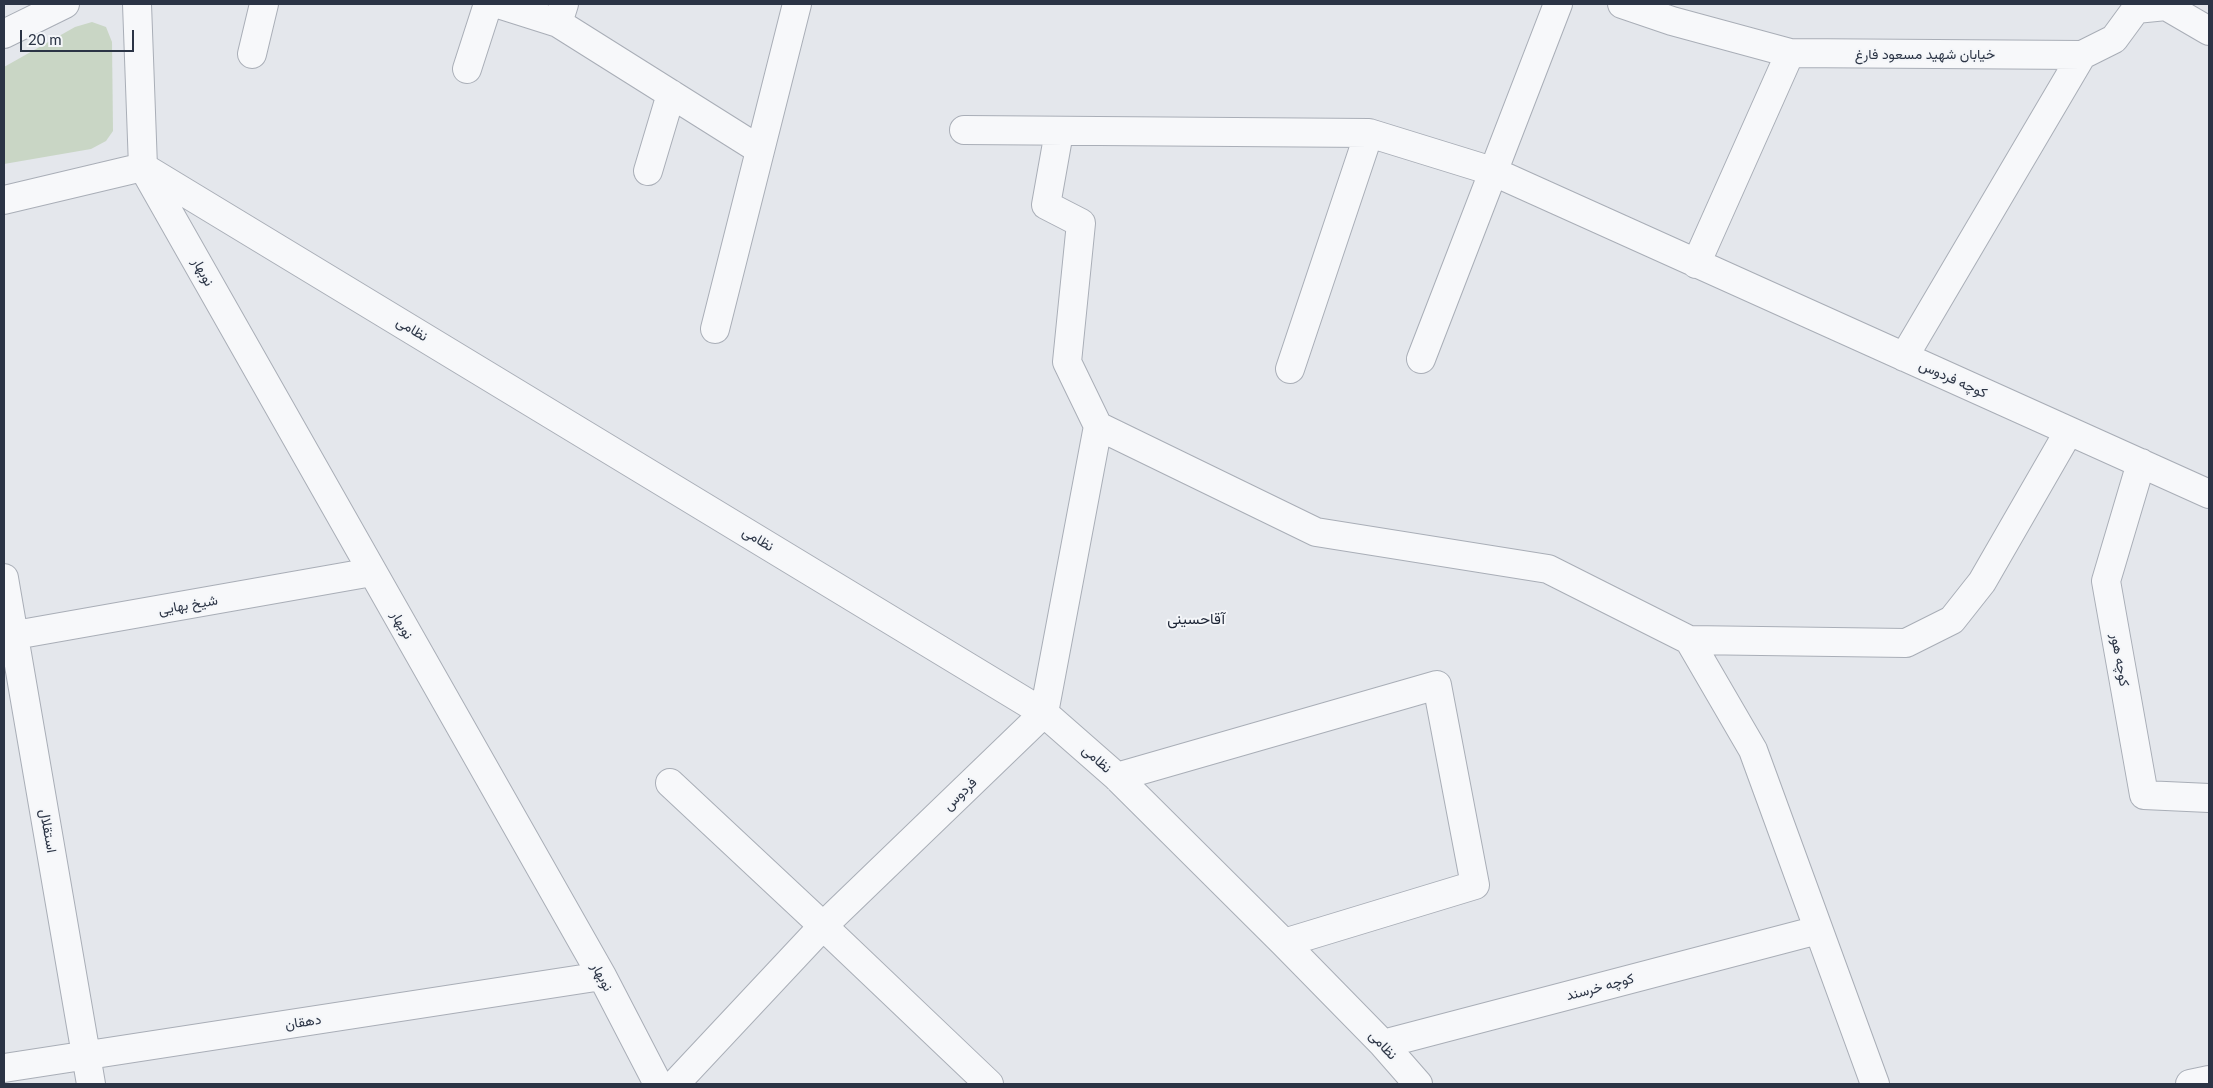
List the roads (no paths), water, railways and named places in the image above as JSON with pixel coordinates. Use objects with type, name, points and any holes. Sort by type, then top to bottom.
[{"type":"street","points":[[4,34],[65,4]]},
{"type":"street","points":[[4,200],[143,167],[138,4]]},
{"type":"street","points":[[252,54],[264,4]]},
{"type":"street","points":[[467,69],[488,4]]},
{"type":"street","points":[[498,4],[561,13],[671,94],[760,150]]},
{"type":"street","points":[[715,329],[797,4]]},
{"type":"street","points":[[1421,359],[1558,4]]},
{"type":"street","name":"خیابان شهید مسعود فارغ","points":[[1622,4],[1677,12],[1790,53],[2082,55],[2114,38],[2136,10],[2166,6],[2209,31]]},
{"type":"street","points":[[1696,264],[1790,53]]},
{"type":"street","points":[[1904,357],[2082,55]]},
{"type":"street","points":[[648,171],[671,94]]},
{"type":"street","name":"کوچه فردوس","points":[[964,130],[1369,133],[1492,171],[2209,494]]},
{"type":"street","points":[[1044,713],[1098,426],[1067,362],[1081,223],[1046,206],[1059,132]]},
{"type":"street","points":[[1290,369],[1369,133]]},
{"type":"street","name":"نوبهار","points":[[143,167],[602,976],[658,1084]]},
{"type":"street","name":"نظامی","points":[[143,167],[1044,713],[1117,777],[1284,942],[1383,1044],[1418,1084]]},
{"type":"street","points":[[1098,426],[1316,532],[1548,569],[1689,640],[1906,644],[1952,620],[1982,582],[2069,431]]},
{"type":"street","name":"کوچه هور","points":[[2141,463],[2106,581],[2144,796],[2209,798]]},
{"type":"street","name":"شیخ بهایی","points":[[9,636],[372,572]]},
{"type":"street","name":"استقلال","points":[[4,578],[9,636],[91,1084]]},
{"type":"street","points":[[1689,640],[1754,750],[1875,1084]]},
{"type":"street","points":[[1117,777],[1437,685],[1475,885],[1284,942]]},
{"type":"street","name":"فردوس","points":[[675,1084],[823,926],[1044,713]]},
{"type":"street","points":[[670,783],[989,1084]]},
{"type":"street","name":"کوچه خرسند","points":[[1383,1044],[1818,930]]},
{"type":"street","name":"دهقان","points":[[4,1068],[602,976]]},
{"type":"street","points":[[2190,1084],[2209,1080]]},
{"type":"district","name":"آقاحسینی","points":[[1196,619]]}]
